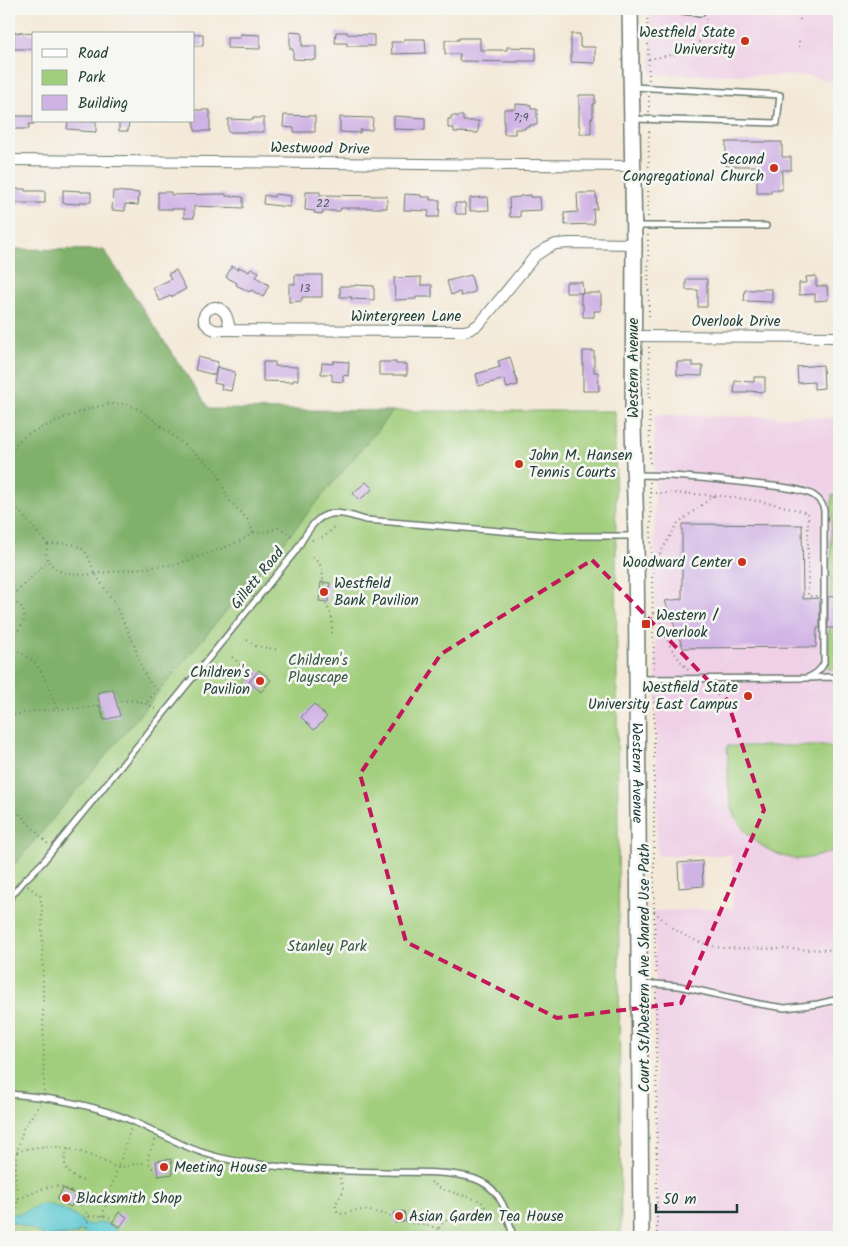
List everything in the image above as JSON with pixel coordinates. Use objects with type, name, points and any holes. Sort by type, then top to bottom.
[{"type":"main road","name":"Western Avenue","points":[[630,9],[632,166],[641,226],[634,244],[633,336],[633,424],[642,475],[636,536],[641,1237]]},
{"type":"street","name":"Westwood Drive","points":[[9,160],[632,166]]},
{"type":"street","name":"Wintergreen Lane","points":[[230,330],[470,330],[482,321],[535,256],[547,248],[561,243],[634,244]]},
{"type":"street","name":"Overlook Drive","points":[[633,336],[839,337]]},
{"type":"lane","points":[[660,9],[704,13]]},
{"type":"lane","points":[[631,87],[780,95],[777,123],[631,119]]},
{"type":"lane","points":[[641,226],[766,226]]},
{"type":"lane","points":[[642,475],[716,479],[774,487],[811,494],[818,498],[824,510],[824,663],[820,669],[807,678]]},
{"type":"lane","name":"Gillett Road","points":[[9,899],[53,850],[295,552],[308,530],[316,521],[326,515],[338,513],[366,520],[561,536],[636,536]]},
{"type":"lane","points":[[637,679],[839,678]]},
{"type":"lane","points":[[639,985],[679,986],[785,1008],[839,999]]},
{"type":"lane","points":[[9,1094],[44,1098],[121,1116],[175,1142],[236,1161],[338,1171],[467,1176],[488,1185],[499,1197],[507,1213],[513,1237]]},
{"type":"path","name":"Court St/Western Ave Shared Use Path","points":[[647,9],[649,120],[641,226],[649,336],[642,475],[650,493],[652,567],[657,1237]]},
{"type":"path","points":[[799,9],[800,20]]},
{"type":"path","points":[[648,60],[692,50],[706,33],[704,13]]},
{"type":"path","points":[[799,47],[800,37]]},
{"type":"path","points":[[9,457],[12,448],[24,436],[54,422],[105,405],[125,404],[138,408],[217,470],[228,500],[248,520],[253,532]]},
{"type":"path","points":[[9,492],[14,504],[48,545]]},
{"type":"path","points":[[650,493],[737,497],[808,513],[808,596],[819,596]]},
{"type":"path","points":[[652,567],[678,523],[715,495]]},
{"type":"path","points":[[312,540],[321,539],[334,527]]},
{"type":"path","points":[[48,545],[46,553],[48,561],[54,568],[62,572],[84,575],[178,564],[226,547],[246,538],[253,532],[262,533],[278,528],[294,538]]},
{"type":"path","points":[[48,545],[76,545],[91,560],[96,574],[114,602],[146,678],[157,690],[146,703]]},
{"type":"path","points":[[313,557],[322,570],[326,604],[332,617],[332,634]]},
{"type":"path","points":[[9,642],[25,621],[25,617],[19,604],[9,599],[48,561]]},
{"type":"path","points":[[652,614],[659,613],[661,627],[670,646],[691,672]]},
{"type":"path","points":[[247,640],[256,646],[278,650]]},
{"type":"path","points":[[9,647],[26,656],[37,666],[42,673],[57,709]]},
{"type":"path","points":[[232,657],[265,685]]},
{"type":"path","points":[[116,702],[129,700],[146,703],[155,709],[169,706]]},
{"type":"path","points":[[9,717],[57,709],[100,706]]},
{"type":"path","points":[[9,803],[53,850]]},
{"type":"path","points":[[17,1208],[18,1198],[15,1176],[17,1152],[24,1129],[44,1098],[41,902],[40,896],[23,882]]},
{"type":"path","points":[[654,911],[691,939],[709,946],[722,948],[839,950]]},
{"type":"path","points":[[102,1216],[133,1121]]},
{"type":"path","points":[[156,1168],[152,1168],[147,1159],[158,1133]]},
{"type":"path","points":[[17,1152],[30,1148],[55,1146],[68,1148],[98,1158],[117,1167],[124,1168],[138,1163],[148,1163]]},
{"type":"path","points":[[68,1148],[65,1161],[67,1170],[72,1176],[84,1181]]},
{"type":"path","points":[[338,1171],[343,1189],[336,1206],[338,1212],[344,1214],[356,1210],[392,1216]]},
{"type":"path","points":[[428,1173],[429,1179],[433,1184],[442,1189],[481,1201],[485,1207],[484,1212],[480,1215],[473,1217],[460,1215],[445,1221],[436,1232],[436,1237]]},
{"type":"path","points":[[9,1197],[18,1198],[51,1187],[62,1187],[78,1195],[76,1201],[89,1216],[85,1237]]},
{"type":"path","points":[[89,1216],[102,1216],[113,1219]]},
{"type":"path","points":[[398,1220],[429,1225],[438,1229]]},
{"type":"path","points":[[13,1237],[15,1229]]},
{"type":"path","points":[[15,1233],[33,1237]]},
{"type":"highlighted area","points":[[592,560],[727,700],[764,810],[681,1003],[557,1018],[406,942],[360,774],[441,654]]},
{"type":"shaded area","name":"Westfield State University","points":[[650,9],[839,9],[839,83],[810,76],[651,74]]},
{"type":"shaded area","name":"Westfield State University East Campus","points":[[654,415],[839,418],[839,1237],[657,1237],[654,911],[733,908],[732,855],[657,856]]},
{"type":"green space","points":[[9,249],[104,250],[209,409],[393,411],[9,871]]},
{"type":"green space","name":"Stanley Park","points":[[393,411],[615,411],[621,1237],[9,1237],[9,871]]},
{"type":"green space","points":[[832,495],[839,495],[839,669],[828,669]]},
{"type":"green space","points":[[727,746],[829,746],[839,759],[837,849],[806,859],[796,859],[775,853],[755,841],[740,824],[731,804]]},
{"type":"water","points":[[43,1204],[63,1210],[82,1220],[81,1222],[91,1225],[106,1223],[115,1228],[119,1237],[90,1237],[88,1234],[79,1231],[78,1234],[41,1237],[42,1234],[19,1224],[10,1222],[9,1224],[9,1211],[10,1214],[19,1214]]},
{"type":"building","points":[[14,32],[32,34],[32,49],[14,49]]},
{"type":"building","points":[[290,32],[302,33],[302,46],[316,46],[316,60],[293,59],[293,49],[290,49]]},
{"type":"building","points":[[336,32],[374,35],[374,46],[347,46],[347,43],[335,43]]},
{"type":"building","points":[[195,34],[203,34],[203,46],[195,46]]},
{"type":"building","points":[[240,34],[260,35],[260,49],[227,48],[227,38],[240,38]]},
{"type":"building","points":[[571,34],[580,34],[580,47],[595,47],[595,63],[571,62]]},
{"type":"building","points":[[459,38],[480,38],[480,50],[507,50],[507,47],[536,48],[536,61],[459,61],[460,54],[445,54],[445,40],[459,40]]},
{"type":"building","points":[[404,39],[425,39],[426,53],[392,54],[391,42],[404,42]]},
{"type":"building","points":[[579,95],[595,95],[593,118],[591,118],[591,134],[580,134]]},
{"type":"building","points":[[516,104],[531,105],[531,109],[537,109],[537,125],[530,125],[530,127],[525,127],[525,129],[515,129],[515,134],[504,134],[504,109],[516,109]]},
{"type":"building","points":[[195,110],[210,110],[210,131],[195,131]]},
{"type":"building","points":[[284,115],[315,116],[315,132],[294,132],[294,128],[283,127]]},
{"type":"building","points":[[10,116],[32,116],[34,124],[29,124],[29,129],[9,129]]},
{"type":"building","points":[[394,116],[425,118],[425,130],[394,129]]},
{"type":"building","points":[[451,116],[463,116],[463,121],[479,121],[478,133],[454,132],[454,128],[448,128],[448,119],[451,119]]},
{"type":"building","points":[[340,117],[373,118],[372,130],[360,130],[360,133],[340,132]]},
{"type":"building","points":[[253,118],[264,118],[264,132],[228,132],[228,119],[253,120]]},
{"type":"building","points":[[68,122],[96,122],[96,132],[67,129]]},
{"type":"building","points":[[119,122],[129,122],[128,131],[119,131]]},
{"type":"building","name":"Second Congregational Church","points":[[726,142],[782,142],[782,157],[791,157],[791,170],[782,170],[782,190],[771,190],[771,193],[757,193],[757,166],[726,166]]},
{"type":"building","points":[[10,189],[45,191],[45,203],[10,203]]},
{"type":"building","points":[[63,190],[91,192],[91,202],[80,202],[80,204],[63,203]]},
{"type":"building","points":[[113,191],[139,193],[138,205],[125,204],[125,211],[112,210]]},
{"type":"building","points":[[158,192],[171,192],[171,195],[226,194],[226,196],[243,197],[243,208],[194,206],[194,218],[184,218],[184,209],[158,209]]},
{"type":"building","points":[[306,192],[320,192],[320,195],[387,196],[387,208],[341,208],[340,211],[323,211],[323,214],[314,213],[315,211],[305,210]]},
{"type":"building","points":[[577,193],[596,193],[597,209],[593,209],[594,224],[565,225],[564,213],[578,212]]},
{"type":"building","points":[[275,194],[291,196],[290,207],[263,204],[264,195],[274,197]]},
{"type":"building","points":[[405,194],[421,195],[421,197],[430,197],[430,200],[440,200],[439,217],[428,217],[429,211],[404,210]]},
{"type":"building","points":[[530,195],[530,197],[540,197],[541,210],[520,211],[520,217],[510,217],[509,198]]},
{"type":"building","points":[[488,197],[489,210],[470,211],[470,198]]},
{"type":"building","points":[[455,203],[465,203],[466,214],[456,214]]},
{"type":"building","points":[[232,266],[238,270],[239,267],[249,272],[251,268],[259,272],[256,277],[269,285],[263,297],[251,290],[250,292],[236,285],[237,283],[226,277]]},
{"type":"building","points":[[176,270],[186,289],[160,301],[153,288],[171,279],[168,274]]},
{"type":"building","points":[[295,275],[322,275],[322,297],[302,297],[302,301],[289,302],[289,284],[295,284]]},
{"type":"building","points":[[471,275],[475,292],[461,296],[460,292],[451,295],[447,281]]},
{"type":"building","points":[[816,276],[816,286],[827,286],[828,300],[815,301],[815,294],[799,295],[799,283],[807,283],[806,277]]},
{"type":"building","points":[[421,277],[421,285],[432,285],[432,297],[395,300],[394,278]]},
{"type":"building","points":[[686,279],[707,279],[707,307],[698,307],[698,290],[686,290]]},
{"type":"building","points":[[566,282],[582,282],[583,293],[566,293]]},
{"type":"building","points":[[340,286],[374,286],[374,300],[340,297]]},
{"type":"building","points":[[772,289],[772,302],[744,301],[745,290]]},
{"type":"building","points":[[581,293],[601,293],[601,311],[594,311],[594,317],[583,317]]},
{"type":"building","points":[[583,351],[594,351],[594,372],[598,372],[599,391],[583,391]]},
{"type":"building","points":[[198,357],[218,362],[215,375],[195,370]]},
{"type":"building","points":[[510,357],[518,385],[507,388],[504,379],[479,386],[476,374],[500,367],[498,361]]},
{"type":"building","points":[[333,361],[349,362],[348,376],[343,375],[343,382],[332,381],[332,374],[321,374],[322,363],[333,364]]},
{"type":"building","points":[[263,362],[275,362],[275,366],[298,367],[298,380],[293,380],[293,382],[263,381]]},
{"type":"building","points":[[379,362],[407,364],[407,375],[379,375]]},
{"type":"building","points":[[677,362],[693,362],[693,366],[703,366],[702,376],[677,375]]},
{"type":"building","points":[[823,365],[824,388],[814,389],[814,382],[798,383],[797,367]]},
{"type":"building","points":[[217,367],[235,372],[231,391],[221,389],[222,385],[214,383]]},
{"type":"building","points":[[754,377],[765,377],[765,392],[747,391],[747,393],[734,393],[735,381],[754,382]]},
{"type":"building","points":[[366,482],[373,489],[359,500],[353,493]]},
{"type":"building","name":"Woodward Center","points":[[682,524],[802,525],[803,599],[820,598],[820,628],[817,628],[816,647],[683,648],[665,601],[682,599]]},
{"type":"building","name":"Westfield Bank Pavilion","points":[[321,582],[330,583],[328,602],[319,601]]},
{"type":"building","points":[[839,596],[839,628],[828,628],[828,597]]},
{"type":"building","name":"Children's Pavilion","points":[[259,670],[271,680],[261,692],[249,682]]},
{"type":"building","points":[[113,689],[120,716],[104,720],[97,693]]},
{"type":"building","points":[[314,704],[327,717],[314,730],[301,717]]},
{"type":"building","points":[[702,861],[703,886],[679,888],[678,863]]},
{"type":"building","name":"Meeting House","points":[[171,1159],[173,1174],[158,1176],[156,1161]]},
{"type":"building","name":"Blacksmith Shop","points":[[63,1188],[76,1195],[71,1207],[57,1200]]},
{"type":"building","name":"Asian Garden Tea House","points":[[404,1211],[406,1221],[395,1223],[393,1213]]},
{"type":"building","points":[[119,1212],[127,1217],[120,1227],[112,1223]]},
{"type":"place","name":"Westfield State University","points":[[745,41]]},
{"type":"place","name":"Second Congregational Church","points":[[774,168]]},
{"type":"place","name":"John M. Hansen Tennis Courts","points":[[519,464]]},
{"type":"place","name":"Woodward Center","points":[[742,562]]},
{"type":"place","name":"Westfield Bank Pavilion","points":[[324,592]]},
{"type":"place","name":"Western / Overlook","points":[[646,624]]},
{"type":"place","name":"Children's Pavilion","points":[[260,681]]},
{"type":"place","name":"Westfield State University East Campus","points":[[748,696]]},
{"type":"place","name":"Meeting House","points":[[164,1167]]},
{"type":"place","name":"Blacksmith Shop","points":[[66,1198]]},
{"type":"place","name":"Asian Garden Tea House","points":[[399,1216]]},
{"type":"park label","name":"Children's Playscape","points":[[318,668]]}]
